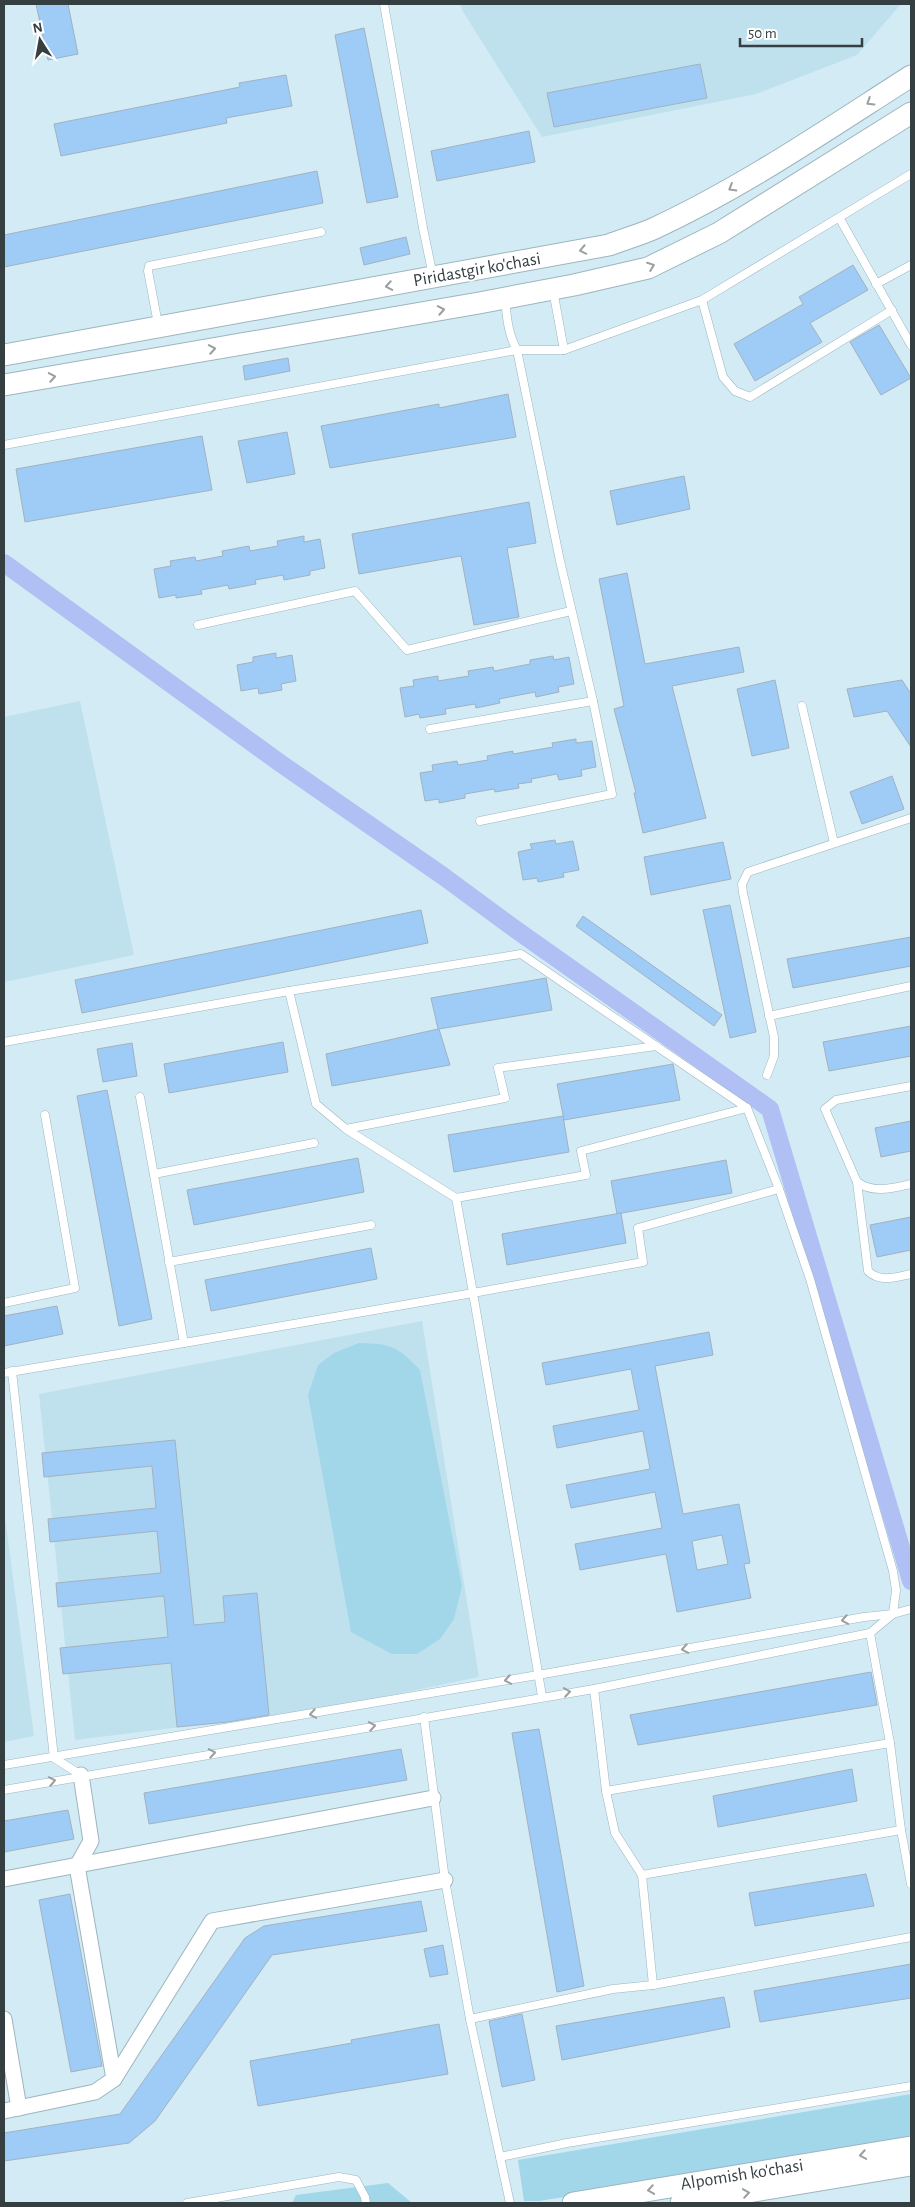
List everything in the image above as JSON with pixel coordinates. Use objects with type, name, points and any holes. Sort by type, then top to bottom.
[{"type":"main road","name":"Piridastgir ko'chasi","points":[[4,355],[609,245],[653,229],[697,207],[785,156],[911,76]]},
{"type":"main road","name":"Piridastgir ko'chasi","points":[[4,386],[552,290],[648,268],[682,253],[719,233],[911,113]]},
{"type":"main road","points":[[546,257],[552,290]]},
{"type":"main road","name":"Alpomish ko'chasi","points":[[573,2203],[605,2200],[911,2147]]},
{"type":"main road","name":"Alpomish ko'chasi","points":[[681,2203],[911,2165]]},
{"type":"street","points":[[81,1775],[91,1841],[77,1866],[114,2079]]},
{"type":"street","points":[[4,1879],[433,1798]]},
{"type":"street","points":[[4,2111],[95,2092],[114,2079],[212,1921],[445,1880]]},
{"type":"street","points":[[4,2019],[20,2108]]},
{"type":"lane","points":[[384,4],[422,228],[433,278]]},
{"type":"lane","points":[[4,445],[517,350],[564,350],[702,300],[840,219],[911,174]]},
{"type":"lane","points":[[840,219],[911,345]]},
{"type":"lane","points":[[159,327],[148,271],[149,266],[321,232]]},
{"type":"lane","points":[[876,284],[911,265]]},
{"type":"lane","points":[[552,290],[564,350]]},
{"type":"lane","points":[[480,821],[612,794],[593,702],[571,611],[517,350],[510,338],[504,298]]},
{"type":"lane","points":[[702,300],[723,377],[735,391],[750,397],[892,310]]},
{"type":"lane","points":[[198,625],[355,591],[406,650],[571,611]]},
{"type":"lane","points":[[430,729],[593,702]]},
{"type":"lane","points":[[802,706],[834,843]]},
{"type":"lane","points":[[767,1075],[774,1056],[774,1036],[742,884],[748,872],[911,818]]},
{"type":"lane","points":[[4,1042],[289,991],[521,954],[747,1108],[779,1189],[810,1279],[893,1571],[896,1590],[893,1614],[870,1633],[594,1688],[81,1775],[4,1790]]},
{"type":"lane","points":[[769,1016],[911,986]]},
{"type":"lane","points":[[289,991],[316,1104],[346,1129],[456,1198],[586,1175],[582,1151],[747,1108]]},
{"type":"lane","points":[[346,1129],[505,1098],[498,1068],[656,1046]]},
{"type":"lane","points":[[911,1086],[836,1100],[825,1110],[857,1182],[868,1271],[874,1277],[886,1279],[911,1274]]},
{"type":"lane","points":[[140,1097],[184,1343]]},
{"type":"lane","points":[[4,1303],[75,1288],[44,1114]]},
{"type":"lane","points":[[154,1174],[314,1143]]},
{"type":"lane","points":[[857,1182],[865,1188],[882,1190],[911,1184]]},
{"type":"lane","points":[[4,1373],[643,1262],[638,1228],[779,1189]]},
{"type":"lane","points":[[456,1198],[542,1696]]},
{"type":"lane","points":[[169,1262],[371,1225]]},
{"type":"lane","points":[[12,1371],[54,1758]]},
{"type":"lane","points":[[4,1765],[538,1675],[864,1617],[893,1614],[911,1609]]},
{"type":"lane","points":[[870,1633],[890,1743],[901,1830],[911,1884]]},
{"type":"lane","points":[[594,1688],[606,1791],[615,1833],[642,1875],[653,1985]]},
{"type":"lane","points":[[424,1717],[445,1880],[470,2019],[510,2203]]},
{"type":"lane","points":[[606,1791],[890,1743]]},
{"type":"lane","points":[[54,1758],[81,1775]]},
{"type":"lane","points":[[642,1875],[901,1830]]},
{"type":"lane","points":[[470,2019],[613,1989],[653,1985],[911,1937]]},
{"type":"lane","points":[[500,2156],[911,2086]]},
{"type":"lane","points":[[187,2203],[338,2177],[356,2180],[366,2203]]},
{"type":"shaded area","points":[[460,4],[901,4],[857,55],[756,94],[542,137]]},
{"type":"shaded area","points":[[80,701],[134,955],[4,982],[4,717]]},
{"type":"shaded area","points":[[422,1321],[479,1677],[319,1710],[75,1740],[39,1394]]},
{"type":"shaded area","points":[[359,1343],[379,1344],[393,1348],[420,1370],[462,1586],[454,1619],[440,1639],[417,1654],[392,1654],[351,1632],[308,1395],[318,1365],[334,1353]]},
{"type":"shaded area","points":[[4,1510],[34,1736],[4,1742]]},
{"type":"shaded area","points":[[911,2094],[911,2141],[539,2201],[524,2201],[518,2160]]},
{"type":"shaded area","points":[[388,2183],[412,2203],[292,2203],[296,2195]]},
{"type":"building","points":[[36,4],[68,4],[78,54],[48,60]]},
{"type":"building","points":[[364,28],[398,197],[367,203],[335,35]]},
{"type":"building","points":[[700,64],[707,98],[554,127],[547,93]]},
{"type":"building","points":[[286,75],[292,106],[226,118],[227,123],[61,156],[54,124],[240,87],[239,83]]},
{"type":"building","points":[[529,131],[535,162],[437,181],[431,151]]},
{"type":"building","points":[[317,171],[323,203],[4,267],[4,235]]},
{"type":"building","points":[[406,237],[410,254],[364,265],[360,248]]},
{"type":"building","points":[[853,265],[868,290],[810,323],[822,342],[755,381],[734,344],[803,304],[799,297]]},
{"type":"building","points":[[879,325],[911,378],[881,395],[850,342]]},
{"type":"building","points":[[288,358],[290,371],[245,380],[243,366]]},
{"type":"building","points":[[508,394],[516,437],[330,468],[321,426],[439,404],[439,408]]},
{"type":"building","points":[[287,432],[295,474],[247,483],[238,441]]},
{"type":"building","points":[[202,436],[212,490],[25,522],[16,469]]},
{"type":"building","points":[[684,476],[690,509],[617,525],[610,491]]},
{"type":"building","points":[[529,502],[536,543],[507,548],[519,617],[474,625],[461,556],[359,574],[352,534]]},
{"type":"building","points":[[304,536],[304,542],[320,539],[325,568],[310,571],[310,575],[284,580],[283,575],[255,580],[256,584],[229,589],[228,585],[201,590],[202,594],[176,598],[176,595],[159,598],[154,569],[171,566],[170,561],[195,557],[196,561],[223,556],[222,551],[249,546],[250,551],[278,546],[277,541]]},
{"type":"building","points":[[627,573],[645,664],[739,647],[744,672],[672,686],[706,818],[643,833],[634,793],[636,793],[614,709],[624,706],[599,579]]},
{"type":"building","points":[[276,653],[276,658],[292,655],[296,681],[281,684],[282,690],[259,694],[258,688],[241,691],[237,665],[253,662],[253,657]]},
{"type":"building","points":[[553,656],[554,660],[569,657],[574,684],[558,687],[559,692],[536,697],[535,692],[499,699],[500,703],[476,708],[475,704],[445,709],[446,714],[420,718],[419,714],[405,717],[400,688],[414,686],[413,680],[438,676],[438,681],[469,676],[468,671],[493,667],[494,671],[530,664],[530,660]]},
{"type":"building","points":[[775,680],[789,748],[752,756],[737,689]]},
{"type":"building","points":[[902,680],[911,694],[911,747],[887,711],[854,717],[847,689]]},
{"type":"building","points":[[576,739],[576,743],[592,741],[596,767],[581,770],[582,776],[559,780],[557,774],[531,779],[532,782],[518,784],[519,788],[495,792],[494,789],[465,794],[465,798],[439,803],[439,799],[425,801],[420,773],[433,771],[432,765],[457,761],[458,765],[488,760],[487,756],[513,751],[513,754],[553,747],[552,743]]},
{"type":"building","points":[[892,776],[904,809],[862,824],[850,792]]},
{"type":"building","points":[[555,840],[556,844],[573,841],[579,870],[563,873],[564,877],[538,882],[537,878],[523,880],[518,852],[532,849],[530,844]]},
{"type":"building","points":[[723,842],[731,879],[651,895],[644,857]]},
{"type":"building","points":[[730,905],[756,1032],[730,1038],[703,910]]},
{"type":"building","points":[[421,910],[428,943],[82,1013],[75,980]]},
{"type":"building","points":[[583,916],[722,1015],[714,1026],[576,926]]},
{"type":"building","points":[[911,937],[911,966],[793,988],[787,959]]},
{"type":"building","points":[[546,978],[552,1010],[439,1029],[450,1065],[332,1086],[326,1054],[438,1029],[431,998]]},
{"type":"building","points":[[911,1026],[911,1056],[829,1071],[823,1042]]},
{"type":"building","points":[[283,1042],[288,1072],[169,1093],[164,1064]]},
{"type":"building","points":[[132,1043],[137,1076],[103,1082],[97,1049]]},
{"type":"building","points":[[673,1064],[680,1100],[564,1120],[557,1084]]},
{"type":"building","points":[[107,1090],[152,1319],[119,1326],[77,1096]]},
{"type":"building","points":[[563,1116],[569,1152],[454,1172],[448,1135]]},
{"type":"building","points":[[911,1121],[911,1151],[881,1157],[875,1128]]},
{"type":"building","points":[[358,1158],[364,1192],[194,1225],[187,1190]]},
{"type":"building","points":[[726,1160],[732,1193],[617,1214],[611,1181]]},
{"type":"building","points":[[621,1213],[626,1243],[507,1265],[502,1234]]},
{"type":"building","points":[[911,1217],[911,1250],[877,1257],[870,1225]]},
{"type":"building","points":[[371,1248],[377,1279],[211,1311],[205,1280]]},
{"type":"building","points":[[57,1306],[63,1334],[4,1346],[4,1316]]},
{"type":"building","points":[[709,1332],[713,1355],[655,1366],[683,1514],[739,1504],[750,1563],[744,1564],[751,1598],[677,1612],[666,1554],[580,1570],[575,1544],[662,1528],[655,1492],[571,1508],[566,1485],[650,1469],[643,1431],[557,1448],[553,1426],[639,1410],[631,1369],[546,1385],[542,1363]],"holes":[[[722,1535],[728,1564],[697,1570],[692,1541]]]},
{"type":"building","points":[[175,1440],[194,1625],[225,1622],[223,1596],[257,1593],[269,1715],[228,1722],[177,1727],[171,1663],[63,1674],[60,1648],[168,1637],[164,1596],[58,1607],[56,1583],[161,1573],[157,1531],[50,1542],[48,1519],[156,1508],[152,1466],[44,1477],[42,1453]]},
{"type":"building","points":[[871,1672],[877,1705],[638,1745],[630,1715]]},
{"type":"building","points":[[539,1729],[584,1986],[557,1992],[512,1733]]},
{"type":"building","points":[[401,1749],[407,1780],[149,1824],[144,1793]]},
{"type":"building","points":[[852,1769],[857,1801],[718,1827],[713,1796]]},
{"type":"building","points":[[68,1810],[74,1839],[4,1852],[4,1821]]},
{"type":"building","points":[[866,1874],[874,1906],[755,1926],[749,1893]]},
{"type":"building","points":[[70,1894],[102,2066],[71,2072],[39,1900]]},
{"type":"building","points":[[421,1901],[427,1931],[272,1955],[155,2121],[129,2143],[4,2161],[4,2133],[120,2114],[245,1938],[264,1926]]},
{"type":"building","points":[[443,1945],[448,1974],[430,1977],[424,1949]]},
{"type":"building","points":[[911,1964],[911,1998],[760,2022],[754,1991]]},
{"type":"building","points":[[724,1997],[730,2027],[562,2060],[556,2026]]},
{"type":"building","points":[[522,2014],[535,2080],[502,2087],[489,2021]]},
{"type":"building","points":[[439,2024],[448,2074],[258,2106],[250,2061],[352,2043],[351,2040]]},
{"type":"waterway","points":[[4,563],[280,763],[443,876],[770,1109],[911,1581]]}]
